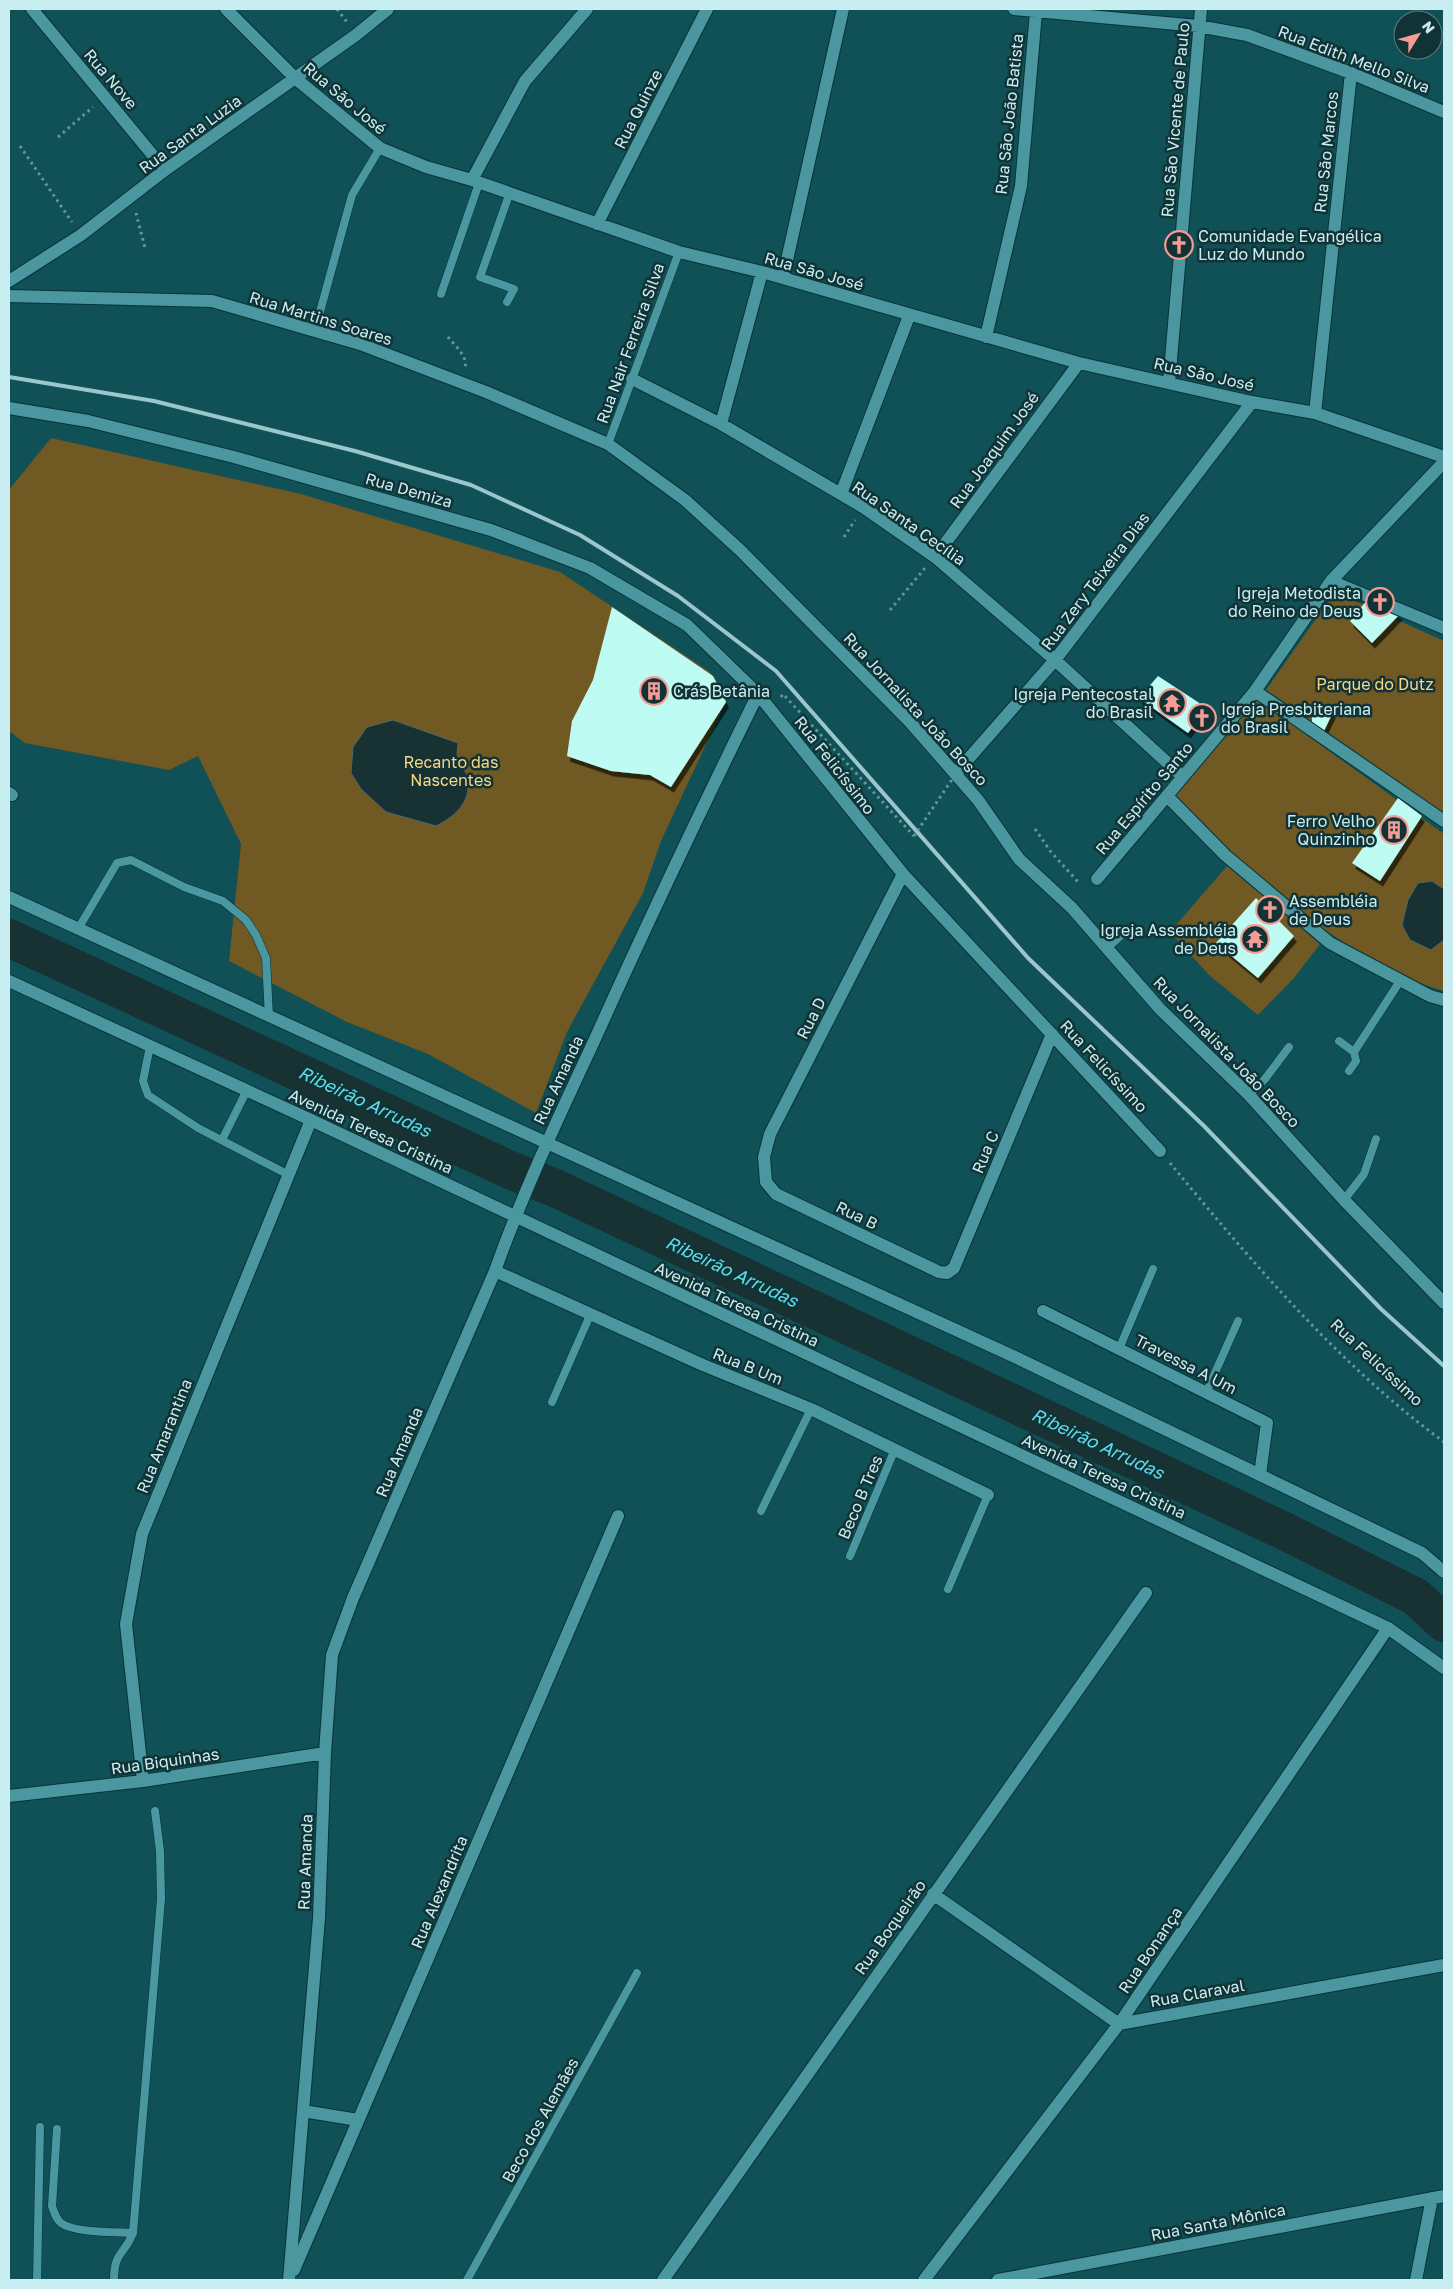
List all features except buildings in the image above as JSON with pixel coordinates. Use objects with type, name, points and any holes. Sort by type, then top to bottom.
[{"type":"street","name":"Rua Nove","points":[[32,9],[165,170]]},
{"type":"street","name":"Rua São José","points":[[226,9],[296,78],[380,148],[426,167],[679,252],[762,272],[909,316],[1079,363],[1252,402],[1315,413],[1444,457]]},
{"type":"street","name":"Rua Santa Luzia","points":[[9,281],[81,235],[165,170],[356,35],[388,9]]},
{"type":"street","points":[[475,182],[525,81],[587,9]]},
{"type":"street","name":"Rua Quinze","points":[[597,224],[707,9]]},
{"type":"street","points":[[783,278],[843,9]]},
{"type":"street","name":"Rua Edith Mello Silva","points":[[1014,9],[1198,26],[1247,35],[1351,73],[1444,112]]},
{"type":"street","name":"Rua São Vicente de Paulo","points":[[1169,383],[1198,26],[1201,9]]},
{"type":"street","name":"Rua São João Batista","points":[[986,336],[1021,186],[1036,12]]},
{"type":"street","name":"Rua São Marcos","points":[[1315,413],[1351,73]]},
{"type":"street","points":[[722,424],[762,272]]},
{"type":"street","name":"Rua Martins Soares","points":[[9,296],[212,301],[360,344],[608,444]]},
{"type":"street","points":[[841,494],[909,316]]},
{"type":"street","name":"Rua Joaquim José","points":[[935,556],[1079,363]]},
{"type":"street","name":"Rua Santa Cecília","points":[[632,379],[722,424],[841,494],[935,556],[1055,660],[1182,777]]},
{"type":"street","name":"Rua Zery Teixeira Dias","points":[[954,775],[1055,660],[1252,402]]},
{"type":"street","name":"Rua Demiza","points":[[9,408],[88,420],[234,457],[491,530],[518,540],[590,568],[687,624],[758,694]]},
{"type":"street","name":"Rua Jornalista João Bosco","points":[[608,444],[685,500],[740,550],[910,722],[1020,859],[1072,908],[1160,1009],[1249,1095],[1344,1200],[1444,1303]]},
{"type":"street","name":"Rua Espírito Santo","points":[[1097,879],[1255,691],[1331,581],[1444,462]]},
{"type":"street","points":[[1331,581],[1444,628]]},
{"type":"street","points":[[1255,691],[1444,821]]},
{"type":"street","name":"Rua Felicíssimo","points":[[758,694],[903,874],[1160,1151]]},
{"type":"street","name":"Rua Amanda","points":[[289,2280],[319,1918],[325,1752],[332,1655],[353,1598],[495,1271],[514,1217],[546,1144],[632,957],[758,694]]},
{"type":"street","points":[[1167,796],[1225,856],[1330,942],[1400,981],[1430,996],[1444,1000]]},
{"type":"street","name":"Rua D","points":[[766,1182],[764,1157],[770,1134],[903,874]]},
{"type":"street","points":[[9,897],[972,1337],[1422,1553],[1444,1572]]},
{"type":"street","name":"Avenida Teresa Cristina","points":[[12,986],[312,1120],[1388,1628],[1444,1668]]},
{"type":"street","name":"Rua C","points":[[939,1272],[947,1273],[954,1268],[1052,1034]]},
{"type":"street","name":"Rua Amarantina","points":[[143,1781],[126,1624],[142,1534],[312,1120]]},
{"type":"street","name":"Rua B","points":[[766,1182],[776,1194],[939,1272]]},
{"type":"street","name":"Rua B Um","points":[[495,1271],[703,1365],[811,1409],[988,1495]]},
{"type":"street","name":"Travessa A Um","points":[[1043,1311],[1267,1423],[1260,1475]]},
{"type":"street","name":"Rua Alexandrita","points":[[289,2280],[618,1516]]},
{"type":"street","name":"Rua Boqueirão","points":[[663,2280],[1146,1593]]},
{"type":"street","name":"Rua Bonança","points":[[924,2280],[1119,2024],[1388,1628]]},
{"type":"street","name":"Rua Biquinhas","points":[[9,1796],[143,1781],[325,1752]]},
{"type":"street","points":[[933,1894],[1119,2024]]},
{"type":"street","name":"Rua Claraval","points":[[1119,2024],[1444,1964]]},
{"type":"street","points":[[303,2111],[358,2120]]},
{"type":"street","points":[[1416,2280],[1438,2197]]},
{"type":"street","name":"Rua Santa Mônica","points":[[998,2280],[1438,2197]]},
{"type":"lane","points":[[315,330],[352,195],[380,148]]},
{"type":"lane","points":[[441,294],[475,182]]},
{"type":"lane","points":[[507,302],[514,289],[480,277],[509,194]]},
{"type":"lane","name":"Rua Nair Ferreira Silva","points":[[608,444],[679,252]]},
{"type":"lane","points":[[78,929],[117,864],[124,861],[131,860],[184,887],[223,901],[246,920],[256,935],[266,958],[269,1016]]},
{"type":"lane","points":[[1107,948],[1125,932],[1136,931]]},
{"type":"lane","points":[[1354,1052],[1400,981]]},
{"type":"lane","points":[[1339,1041],[1354,1052],[1356,1061],[1349,1071]]},
{"type":"lane","points":[[150,1046],[143,1082],[148,1095],[165,1108],[289,1175]]},
{"type":"lane","points":[[1249,1095],[1265,1079],[1289,1047]]},
{"type":"lane","points":[[222,1140],[247,1090]]},
{"type":"lane","points":[[1344,1200],[1364,1174],[1376,1139]]},
{"type":"lane","points":[[1119,1349],[1153,1269]]},
{"type":"lane","points":[[552,1402],[591,1313]]},
{"type":"lane","points":[[1206,1393],[1238,1321]]},
{"type":"lane","points":[[762,1511],[811,1409]]},
{"type":"lane","name":"Beco B Tres","points":[[850,1556],[895,1449]]},
{"type":"lane","points":[[948,1589],[988,1495]]},
{"type":"lane","points":[[114,2280],[114,2264],[120,2252],[129,2244],[133,2233],[161,1899],[160,1851],[155,1811]]},
{"type":"lane","name":"Beco dos Alemães","points":[[467,2280],[637,1973]]},
{"type":"lane","points":[[37,2280],[40,2127]]},
{"type":"lane","points":[[57,2129],[52,2206],[55,2216],[62,2224],[79,2228],[133,2233]]},
{"type":"path","points":[[58,137],[106,98]]},
{"type":"path","points":[[20,146],[81,235]]},
{"type":"path","points":[[131,198],[145,248]]},
{"type":"path","points":[[448,337],[462,353],[466,363],[461,384]]},
{"type":"path","points":[[890,610],[935,556]]},
{"type":"path","points":[[777,701],[783,694],[914,836],[954,775]]},
{"type":"path","points":[[1035,829],[1051,852],[1080,884]]},
{"type":"path","name":"Rua Felicíssimo","points":[[1160,1151],[1281,1291],[1407,1415],[1444,1442]]},
{"type":"green space","name":"Recanto das Nascentes","points":[[51,438],[301,494],[560,572],[710,672],[728,697],[661,841],[643,893],[567,1032],[536,1113],[428,1054],[347,1022],[229,961],[241,844],[198,756],[169,770],[25,743],[9,731],[9,490]]},
{"type":"green space","name":"Parque do Dutz","points":[[1335,592],[1444,641],[1444,813],[1266,690]]},
{"type":"green space","points":[[1259,696],[1293,725],[1444,834],[1444,991],[1407,977],[1370,958],[1334,936],[1265,882],[1175,795]]},
{"type":"green space","points":[[1227,866],[1320,944],[1294,978],[1258,1015],[1209,975],[1170,932]]},
{"type":"water","points":[[393,720],[458,743],[457,757],[466,773],[468,791],[466,798],[457,811],[436,826],[386,812],[361,789],[351,773],[353,747],[367,727]]},
{"type":"water","points":[[1432,881],[1444,889],[1444,940],[1431,950],[1410,940],[1402,925],[1408,900],[1418,883]]},
{"type":"waterway","name":"Ribeirão Arrudas","points":[[9,938],[510,1170],[555,1188],[1280,1529],[1416,1597],[1444,1623]]},
{"type":"railway","points":[[9,377],[154,401],[355,451],[471,485],[580,535],[678,596],[776,671],[1028,958],[1204,1126],[1381,1309],[1444,1366]]},
{"type":"place","name":"Comunidade Evangélica Luz do Mundo","points":[[1179,245]]},
{"type":"place","name":"Igreja Metodista do Reino de Deus","points":[[1380,602]]},
{"type":"place","name":"Crás Betânia","points":[[654,691]]},
{"type":"place","name":"Igreja Pentecostal do Brasil","points":[[1172,703]]},
{"type":"place","name":"Igreja Presbiteriana do Brasil","points":[[1202,718]]},
{"type":"place","name":"Ferro Velho Quinzinho","points":[[1394,830]]},
{"type":"place","name":"Assembléia de Deus","points":[[1270,910]]},
{"type":"place","name":"Igreja Assembléia de Deus","points":[[1255,939]]}]
